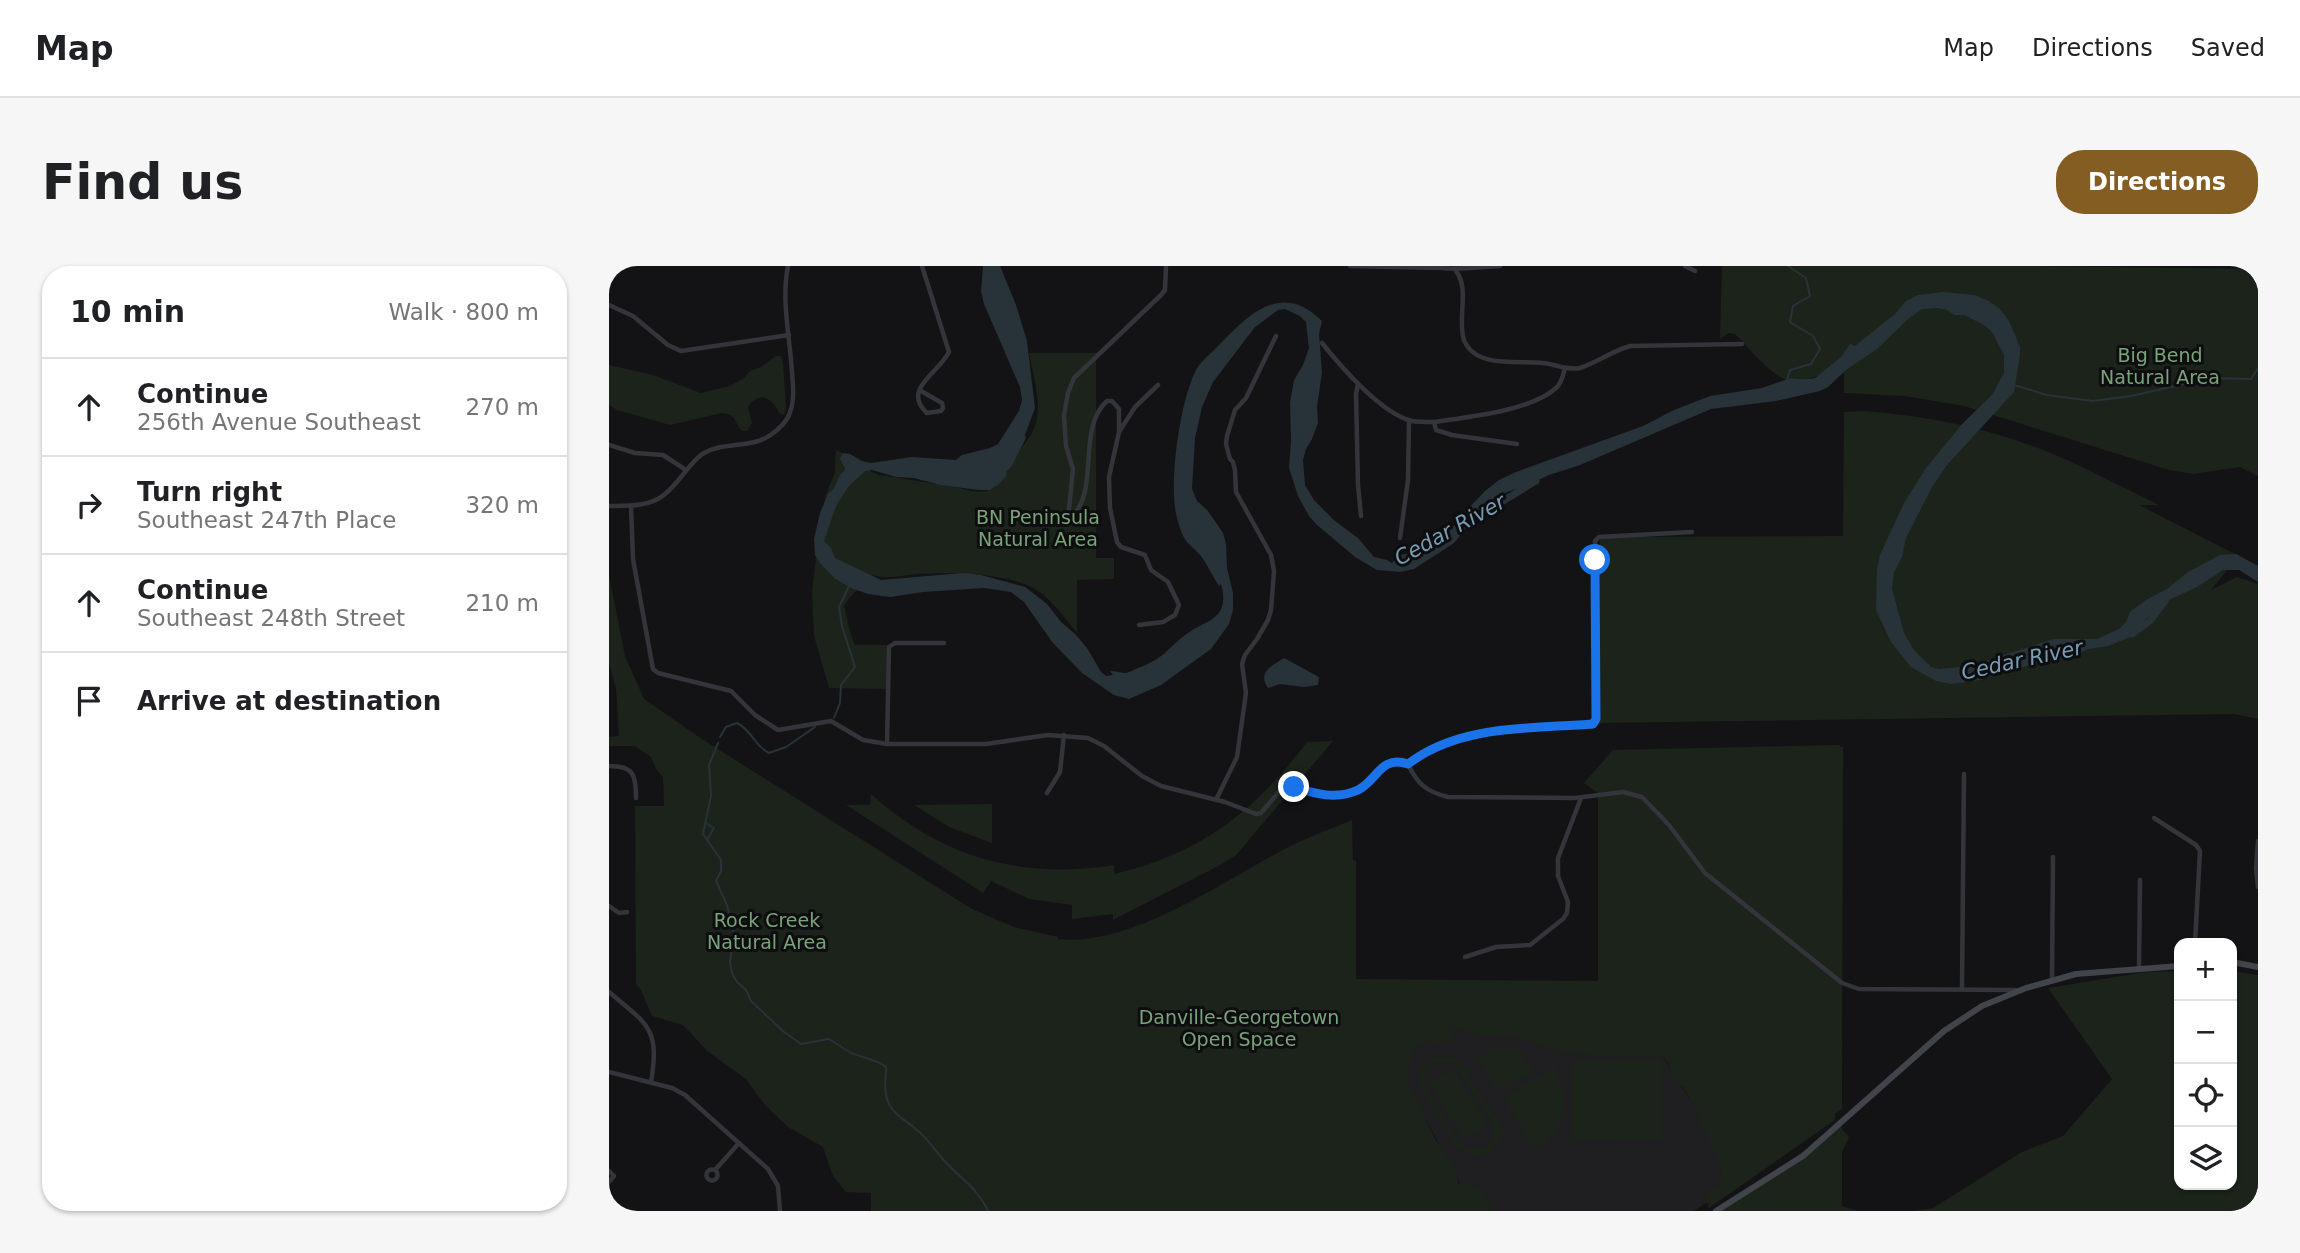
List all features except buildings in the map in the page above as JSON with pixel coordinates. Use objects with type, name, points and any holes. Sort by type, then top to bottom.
[{"type":"street","points":[[609,506],[650,503],[663,496],[686,470],[710,450],[763,440],[789,417],[794,397],[785,287],[789,266]]},
{"type":"street","points":[[921,391],[942,403],[941,411],[927,413],[917,398],[923,382],[949,352],[922,266]]},
{"type":"street","points":[[1139,625],[1163,622],[1175,615],[1179,605],[1168,582],[1151,570],[1145,555],[1121,547],[1117,542],[1110,508],[1109,477],[1119,432],[1119,409],[1112,401],[1107,401],[1100,407],[1094,421],[1081,507],[1068,519],[1073,469],[1063,433],[1068,393],[1074,378],[1165,289],[1166,266]]},
{"type":"street","points":[[1350,266],[1429,267],[1456,271],[1465,267],[1500,266]]},
{"type":"street","points":[[1685,266],[1695,271]]},
{"type":"street","points":[[1456,271],[1461,281],[1464,338],[1468,347],[1474,353],[1497,361],[1580,368],[1617,349],[1630,346],[1742,344]]},
{"type":"street","points":[[609,306],[632,316],[668,345],[681,351],[789,335]]},
{"type":"street","points":[[1216,800],[1237,757],[1246,693],[1243,664],[1245,654],[1268,620],[1274,572],[1271,555],[1236,492],[1235,470],[1228,452],[1227,436],[1235,410],[1246,398],[1276,336]]},
{"type":"street","points":[[1322,343],[1359,384],[1385,406],[1409,420],[1434,422],[1521,406],[1556,388],[1565,368]]},
{"type":"street","points":[[1119,432],[1135,407],[1158,384]]},
{"type":"street","points":[[1359,384],[1356,394],[1361,516]]},
{"type":"street","points":[[1400,538],[1408,480],[1409,420]]},
{"type":"street","points":[[1434,422],[1436,430],[1452,435],[1517,444]]},
{"type":"street","points":[[609,445],[635,453],[663,455],[686,470]]},
{"type":"street","points":[[631,506],[634,571],[653,669],[658,673],[731,691],[755,715],[778,730],[831,721],[863,740],[887,744],[986,744],[1048,735],[1095,740],[1142,776],[1161,786],[1216,800],[1256,814],[1261,813],[1283,787],[1332,796],[1359,790],[1387,764],[1400,761],[1408,764],[1413,776],[1424,788],[1448,797],[1581,797],[1623,792],[1642,797],[1669,825],[1705,873],[1842,984],[1859,989],[2021,990]]},
{"type":"street","points":[[1408,764],[1423,752],[1450,740],[1490,732],[1595,723],[1595,541],[1599,537],[1692,532]]},
{"type":"street","points":[[887,744],[890,645],[944,643]]},
{"type":"street","points":[[1047,793],[1059,772],[1064,736]]},
{"type":"street","points":[[609,766],[627,768],[635,777],[636,798]]},
{"type":"street","points":[[1962,989],[1964,774]]},
{"type":"street","points":[[1465,957],[1496,947],[1530,944],[1563,919],[1568,902],[1558,876],[1558,858],[1581,797]]},
{"type":"street","points":[[2154,818],[2196,845],[2200,851],[2195,938]]},
{"type":"street","points":[[2258,841],[2258,887]]},
{"type":"street","points":[[2052,980],[2053,858]]},
{"type":"street","points":[[2139,970],[2140,880]]},
{"type":"street","points":[[609,906],[619,913],[627,912]]},
{"type":"street","points":[[2237,962],[2258,964]]},
{"type":"street","points":[[1716,1211],[1811,1149],[1954,1023],[1982,1006],[2021,990],[2076,974],[2174,966]]},
{"type":"street","points":[[609,992],[651,1033],[655,1053],[651,1082]]},
{"type":"street","points":[[609,1072],[679,1091],[773,1175],[780,1196],[780,1211]]},
{"type":"street","points":[[715,1170],[739,1143]]},
{"type":"street","points":[[609,1171],[614,1176],[609,1182]]},
{"type":"shaded area","points":[[1378,1028],[1645,1028],[1741,1180],[1694,1211],[1474,1211]]},
{"type":"green space","name":"Big Bend Natural Area","points":[[1722,266],[2258,269],[2258,476],[2240,467],[2193,474],[2169,470],[1964,406],[1905,396],[1844,393],[1844,369],[1795,381],[1780,377],[1763,364],[1735,334],[1729,333],[1720,339]]},
{"type":"green space","name":"BN Peninsula Natural Area","points":[[1029,353],[1096,353],[1096,558],[1114,558],[1114,579],[1077,580],[1077,633],[1046,597],[1015,581],[948,573],[889,577],[871,575],[844,606],[855,645],[890,645],[889,689],[829,688],[814,636],[812,591],[821,517],[835,472],[836,450],[871,466],[871,472],[879,475],[976,491],[992,489],[1003,478],[1036,424],[1038,403]]},
{"type":"green space","points":[[776,356],[781,356],[783,362],[786,407],[784,415],[779,413],[769,400],[756,399],[748,407],[752,423],[747,431],[742,431],[733,417],[722,413],[670,425],[617,410],[609,405],[609,365],[653,375],[701,393],[730,386]]},
{"type":"green space","points":[[1864,411],[1967,426],[2042,450],[2079,465],[2159,505],[2139,505],[2239,556],[2211,590],[2237,577],[2258,584],[2258,719],[2235,714],[1599,723],[1600,537],[1843,536],[1844,412]]},
{"type":"green space","points":[[609,575],[625,656],[644,699],[702,739],[972,909],[1014,927],[1058,939],[1085,939],[1143,924],[1201,896],[1288,847],[1352,820],[1353,860],[1356,861],[1356,979],[1598,981],[1598,793],[1584,783],[1613,750],[1840,745],[1843,747],[1842,1109],[1835,1114],[1835,1120],[1709,1208],[1705,1195],[1720,1182],[1722,1170],[1688,1095],[1683,1087],[1673,1081],[1670,1067],[1664,1057],[1599,1056],[1562,1052],[1511,1036],[1485,1036],[1464,1032],[1460,1028],[1451,1029],[1455,1037],[1452,1042],[1419,1043],[1414,1049],[1408,1070],[1409,1081],[1435,1139],[1455,1166],[1458,1183],[1483,1188],[1493,1211],[871,1211],[871,1193],[846,1192],[833,1176],[823,1147],[788,1127],[765,1105],[746,1079],[707,1051],[683,1025],[652,1016],[636,984],[635,806],[664,806],[663,777],[651,757],[635,746],[609,746],[609,737],[619,736],[616,689],[609,663]]},
{"type":"green space","points":[[1333,741],[1236,855],[1113,920],[1113,914],[1072,919],[1072,905],[1029,899],[991,881],[983,893],[846,805],[870,805],[871,794],[925,834],[984,859],[1047,869],[1114,865],[1114,874],[1173,855],[1199,842],[1223,827],[1267,789],[1307,742]]},
{"type":"green space","points":[[992,804],[992,843],[949,827],[914,805]]},
{"type":"green space","points":[[2174,971],[2174,1190],[2237,1190],[2237,972],[2258,975],[2258,1211],[1913,1211],[1933,1208],[2022,1152],[2063,1136],[2112,1079],[2048,988],[2146,972]]},
{"type":"green space","points":[[1508,1045],[1520,1051],[1533,1071],[1501,1091],[1496,1089],[1477,1057],[1494,1047]]},
{"type":"green space","points":[[1441,1056],[1455,1058],[1462,1064],[1506,1134],[1490,1151],[1475,1155],[1456,1147],[1422,1089],[1420,1073],[1430,1060]],"holes":[[[1437,1062],[1447,1062],[1457,1067],[1491,1121],[1493,1135],[1488,1145],[1478,1150],[1471,1150],[1461,1144],[1425,1087],[1426,1072]]]},
{"type":"green space","points":[[1571,1060],[1662,1060],[1662,1140],[1571,1141]]},
{"type":"green space","points":[[1554,1066],[1563,1089],[1563,1113],[1553,1135],[1534,1150],[1505,1101],[1506,1096]]},
{"type":"green space","points":[[1453,1068],[1488,1124],[1463,1139],[1429,1083]]},
{"type":"green space","points":[[1842,1124],[1842,1129],[1849,1137],[1842,1152],[1842,1206],[1858,1211],[1718,1211]]},
{"type":"water","points":[[983,266],[1000,266],[1016,305],[1027,341],[1035,408],[1025,435],[1008,458],[1006,476],[990,490],[979,490],[896,477],[872,470],[865,471],[848,487],[836,506],[824,541],[835,558],[881,580],[963,573],[1025,587],[1047,604],[1075,634],[1106,676],[1113,675],[1110,671],[1126,673],[1155,660],[1185,635],[1220,612],[1223,605],[1221,584],[1219,586],[1202,557],[1186,540],[1176,514],[1175,462],[1181,422],[1190,386],[1200,364],[1243,321],[1255,312],[1280,303],[1307,309],[1322,321],[1319,334],[1322,373],[1317,406],[1318,423],[1303,460],[1305,485],[1314,500],[1335,521],[1358,538],[1374,557],[1392,563],[1398,555],[1416,551],[1445,534],[1485,491],[1499,480],[1643,426],[1710,396],[1762,388],[1791,378],[1815,378],[1841,357],[1850,344],[1855,346],[1895,314],[1906,301],[1918,295],[1943,292],[1974,295],[1999,308],[2009,321],[2020,347],[2020,355],[2014,392],[1947,465],[1932,487],[1906,538],[1902,557],[1894,572],[1892,589],[1904,633],[1914,650],[1931,667],[1939,669],[1970,666],[2053,639],[2097,639],[2119,629],[2130,612],[2146,600],[2167,589],[2188,572],[2220,555],[2236,554],[2258,566],[2258,582],[2239,570],[2223,570],[2197,587],[2167,601],[2146,619],[2133,636],[2108,646],[2088,649],[2071,658],[2037,663],[1980,680],[1951,684],[1936,681],[1911,667],[1891,642],[1876,610],[1880,555],[1904,503],[1926,468],[1963,423],[1992,395],[2004,373],[2004,355],[1992,332],[1964,315],[1954,315],[1938,308],[1922,309],[1877,349],[1820,391],[1776,401],[1711,409],[1580,465],[1507,492],[1481,510],[1454,543],[1414,569],[1400,572],[1377,570],[1355,557],[1316,524],[1298,496],[1289,468],[1290,403],[1294,380],[1309,348],[1306,322],[1285,309],[1278,310],[1255,327],[1213,382],[1202,407],[1195,438],[1192,489],[1197,501],[1208,511],[1223,533],[1233,593],[1233,610],[1229,624],[1211,649],[1161,685],[1129,699],[1114,695],[1082,673],[1053,643],[1024,602],[1011,592],[984,588],[890,597],[868,594],[834,578],[815,555],[814,539],[820,513],[828,494],[845,478],[845,468],[840,459],[843,453],[871,463],[912,457],[956,460],[962,455],[998,444],[1019,411],[1022,400],[1020,387],[984,304],[981,291]]},
{"type":"water","points":[[1284,658],[1319,677],[1318,685],[1304,687],[1280,684],[1268,688],[1264,678],[1267,670]]},
{"type":"waterway","points":[[1787,380],[1790,370],[1811,364],[1820,349],[1813,336],[1790,322],[1793,306],[1810,296],[1806,278],[1788,266]]},
{"type":"waterway","points":[[2014,385],[2047,395],[2093,401],[2131,396],[2210,378],[2251,379],[2258,368]]},
{"type":"waterway","name":"Cedar River","points":[[1001,472],[1009,464],[1022,438]]},
{"type":"waterway","name":"Cedar River","points":[[836,492],[843,477],[850,470]]},
{"type":"waterway","name":"Cedar River","points":[[1465,524],[1536,481]]},
{"type":"waterway","points":[[834,718],[840,703],[841,685],[855,667],[839,607],[849,586]]},
{"type":"waterway","name":"Cedar River","points":[[2132,634],[2150,621],[2165,601]]},
{"type":"waterway","points":[[720,737],[726,727],[737,723],[769,753],[786,747],[815,727]]},
{"type":"waterway","points":[[718,743],[709,765],[711,796],[703,834],[721,860],[721,871],[716,881],[727,905],[734,934],[730,962],[737,982],[746,990],[751,1001],[801,1044],[829,1039],[851,1053],[886,1067],[885,1086],[889,1104],[924,1136],[973,1189],[988,1211]]},
{"type":"waterway","points":[[707,824],[714,828],[707,840]]},
{"type":"route","points":[[1294,787],[1322,796],[1332,796],[1359,790],[1387,764],[1400,761],[1408,764],[1423,752],[1450,740],[1490,732],[1595,723],[1595,560]]},
{"type":"park label","name":"Rock Creek Natural Area","points":[[767,931]]},
{"type":"park label","name":"Danville-Georgetown Open Space","points":[[1239,1028]]}]
